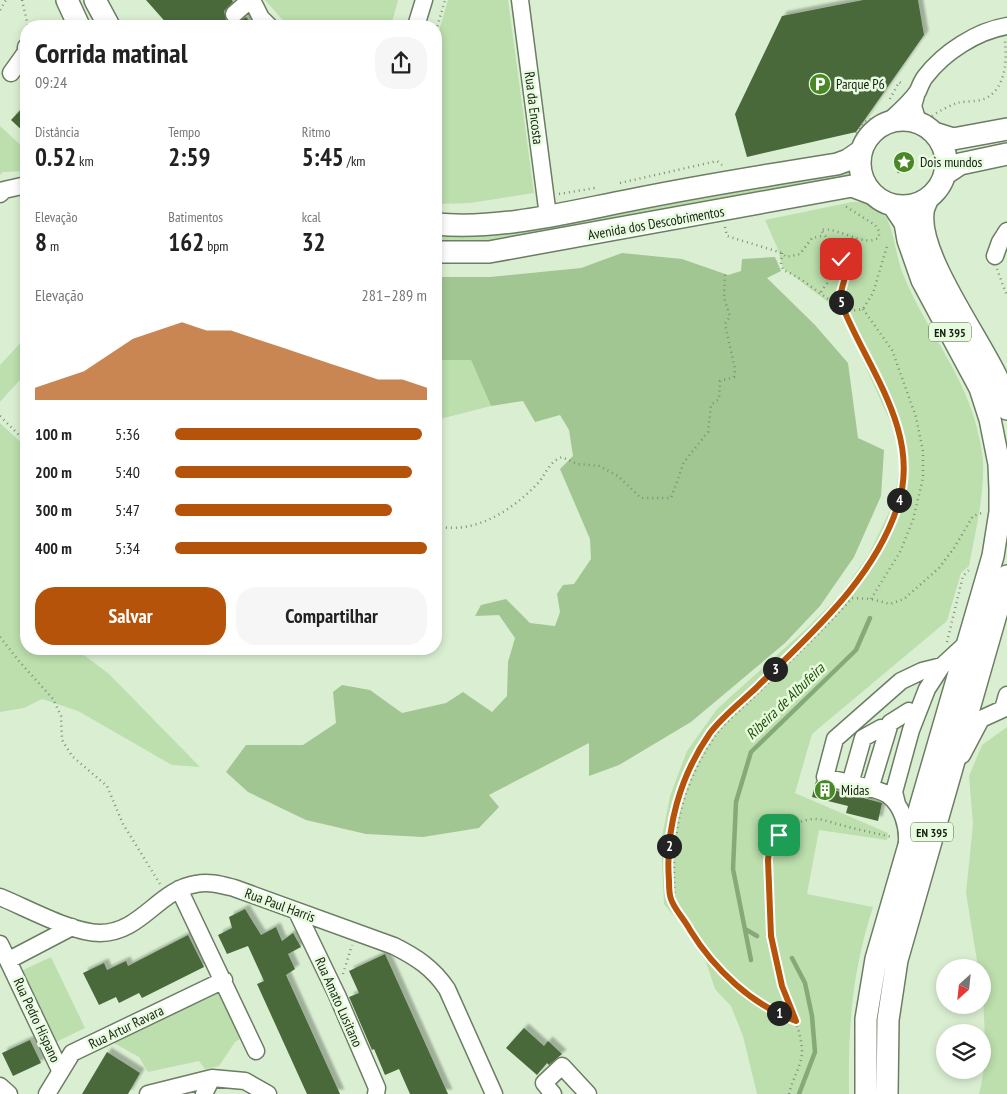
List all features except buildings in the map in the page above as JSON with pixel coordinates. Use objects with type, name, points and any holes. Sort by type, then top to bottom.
[{"type":"main road","points":[[67,0],[76,20]]},
{"type":"main road","points":[[95,0],[106,20]]},
{"type":"main road","points":[[928,121],[945,152],[945,174],[941,183],[928,198],[911,205],[893,205],[873,194],[862,174],[858,142],[867,139],[876,129],[884,115],[908,120],[928,121],[952,139],[1007,128]]},
{"type":"main road","name":"Avenida dos Descobrimentos","points":[[442,224],[461,226],[546,205],[837,164],[848,160],[858,142]]},
{"type":"main road","points":[[945,174],[960,164],[1007,154]]},
{"type":"main road","name":"Avenida dos Descobrimentos","points":[[442,252],[489,252],[852,186],[873,194]]},
{"type":"main road","name":"EN 395","points":[[928,198],[923,213],[932,254],[940,274],[998,380],[1007,409]]},
{"type":"main road","name":"EN 395","points":[[866,1094],[866,1019],[876,959],[903,845],[967,643],[992,556],[1000,512],[999,464],[995,440],[980,388],[922,280],[908,240],[905,224],[893,205]]},
{"type":"main road","name":"EN 395","points":[[887,1094],[888,1020],[896,960],[1007,576]]},
{"type":"street","points":[[234,14],[251,0],[263,20]]},
{"type":"street","points":[[418,20],[424,0]]},
{"type":"street","name":"Rua da Encosta","points":[[520,0],[546,205]]},
{"type":"street","points":[[884,115],[908,87],[925,77],[942,60],[972,37],[1004,27]]},
{"type":"street","points":[[12,71],[20,60]]},
{"type":"street","points":[[908,87],[913,112],[928,121]]},
{"type":"street","points":[[0,194],[4,190],[20,186]]},
{"type":"street","points":[[995,256],[1000,242],[1007,231]]},
{"type":"street","points":[[942,666],[922,671],[901,681],[835,739],[825,777],[868,790],[894,792],[911,730],[927,690],[942,666],[967,643]]},
{"type":"street","points":[[833,748],[881,727],[927,690]]},
{"type":"street","points":[[946,786],[981,719],[1002,709],[1007,695]]},
{"type":"street","points":[[868,790],[881,727]]},
{"type":"street","points":[[868,790],[881,727]]},
{"type":"street","points":[[868,790],[881,727]]},
{"type":"street","points":[[868,790],[908,829],[903,845]]},
{"type":"street","name":"Rua Paul Harris","points":[[0,897],[88,933],[113,932],[138,921],[173,892],[197,883],[215,884],[356,932],[412,955],[437,974],[453,1001],[494,1094]]},
{"type":"street","points":[[173,892],[224,980],[256,1051]]},
{"type":"street","name":"Rua Amato Lusitano","points":[[297,912],[337,995],[377,1088],[376,1094]]},
{"type":"street","points":[[9,960],[72,927]]},
{"type":"street","name":"Rua Pedro Hispano","points":[[0,944],[60,1070]]},
{"type":"street","name":"Rua Artur Ravara","points":[[47,1094],[72,1053],[224,980]]},
{"type":"street","points":[[474,1048],[480,1094]]},
{"type":"street","points":[[553,1094],[544,1083],[562,1066],[588,1094]]},
{"type":"street","points":[[204,1094],[212,1078]]},
{"type":"street","points":[[148,1094],[212,1078],[268,1094]]},
{"type":"street","points":[[0,1086],[9,1094]]},
{"type":"path","points":[[0,10],[6,0]]},
{"type":"path","points":[[22,0],[27,20]]},
{"type":"path","points":[[439,20],[445,0]]},
{"type":"path","points":[[928,121],[957,103],[984,99],[997,90],[1004,71],[1007,53],[1004,27]]},
{"type":"path","points":[[858,142],[867,128],[884,115],[899,82],[908,87]]},
{"type":"path","points":[[858,142],[863,123],[884,115]]},
{"type":"path","points":[[898,173],[906,157]]},
{"type":"path","points":[[618,183],[717,161],[728,169]]},
{"type":"path","points":[[618,187],[666,178]]},
{"type":"path","points":[[546,205],[600,187]]},
{"type":"path","points":[[796,1021],[779,1013],[726,975],[700,946],[671,900],[667,862],[671,828],[678,797],[694,761],[711,732],[832,612],[877,549],[898,505],[905,475],[904,451],[900,435],[895,419],[840,301],[846,274],[841,259],[821,230],[826,229],[867,241],[875,240],[879,237],[879,231],[842,203],[839,189]]},
{"type":"path","points":[[546,205],[599,191]]},
{"type":"path","points":[[724,223],[728,236],[782,253],[786,257],[800,254],[812,238],[823,235]]},
{"type":"path","points":[[821,293],[827,283],[831,243]]},
{"type":"path","points":[[782,253],[780,264],[782,270],[798,276],[844,309],[855,311],[864,309],[873,293],[888,243]]},
{"type":"path","points":[[995,256],[998,275],[1007,296]]},
{"type":"path","points":[[442,528],[452,530],[470,526],[497,516],[540,480],[554,460],[562,457],[577,464],[599,466],[618,476],[641,498],[671,498],[684,462],[708,432],[711,405],[719,399],[720,381],[734,377],[735,369],[725,324],[730,316],[724,298],[725,274]]},
{"type":"path","points":[[864,309],[892,350],[916,417],[923,451],[923,478],[913,520],[900,552],[871,599]]},
{"type":"path","points":[[0,416],[20,436]]},
{"type":"path","points":[[675,904],[672,861],[676,829],[684,799],[700,763],[716,734],[852,598],[871,599],[890,604],[904,599],[939,568],[954,548],[972,516],[986,511],[984,520]]},
{"type":"path","points":[[942,666],[963,576],[973,566]]},
{"type":"path","points":[[0,637],[54,700],[61,716],[62,740],[72,756],[107,786],[123,824],[173,892]]},
{"type":"path","points":[[789,1094],[801,1059],[801,1045],[796,1021],[782,986],[771,936],[767,878],[769,850],[779,835],[786,830],[800,822],[816,819],[903,845]]},
{"type":"path","points":[[337,995],[356,932]]},
{"type":"green space","points":[[265,0],[398,0],[393,20],[283,20]]},
{"type":"green space","points":[[448,0],[508,0],[534,193],[470,203],[442,204],[442,20]]},
{"type":"green space","points":[[0,126],[20,144],[20,171],[3,172],[0,175]]},
{"type":"green space","points":[[854,168],[855,178],[484,243],[442,244],[442,235],[483,235],[576,220]]},
{"type":"green space","points":[[852,202],[870,204],[878,209],[888,221],[898,260],[913,297],[949,360],[969,403],[977,427],[982,453],[982,494],[969,566],[961,573],[947,621],[812,734],[795,793],[888,833],[887,840],[819,830],[807,894],[873,907],[860,954],[853,999],[849,1045],[849,1094],[757,1094],[743,1036],[731,1006],[715,989],[706,962],[692,937],[664,904],[661,842],[670,796],[687,751],[717,709],[806,629],[841,594],[869,554],[894,502],[901,459],[893,428],[841,312],[783,268],[777,247],[765,220]]},
{"type":"green space","points":[[622,253],[682,259],[728,275],[741,271],[742,259],[775,257],[781,271],[767,278],[815,325],[848,363],[858,438],[884,450],[881,496],[854,557],[820,606],[785,643],[691,722],[619,765],[589,776],[589,743],[489,795],[499,807],[479,828],[423,837],[366,834],[306,820],[248,792],[226,772],[246,745],[303,745],[336,723],[333,692],[342,685],[370,690],[402,713],[446,703],[463,692],[492,712],[507,696],[508,662],[515,638],[499,615],[475,616],[481,605],[506,599],[530,623],[555,626],[560,612],[557,594],[563,585],[574,584],[591,559],[590,539],[560,469],[573,456],[569,430],[560,415],[535,422],[523,401],[491,406],[471,360],[442,360],[442,277],[490,277],[581,268]]},
{"type":"green space","points":[[20,343],[20,380],[0,402],[0,365]]},
{"type":"green space","points":[[442,360],[471,360],[491,406],[442,418]]},
{"type":"green space","points":[[0,423],[20,441],[20,655],[84,655],[109,674],[200,767],[172,765],[78,711],[42,699],[24,708],[0,712]]},
{"type":"green space","points":[[1007,727],[1007,1094],[979,1094],[982,1079],[991,1079],[991,1024],[985,1024],[984,1014],[991,1014],[991,959],[977,959],[966,893],[973,824],[969,776],[982,745]]},
{"type":"green space","points":[[51,957],[85,1028],[54,1043],[19,972]]},
{"type":"green space","points":[[220,990],[243,1037],[235,1042],[219,1066],[205,1069],[199,1061],[148,1072],[139,1057],[112,1042]]},
{"type":"waterway","name":"Ribeira de Albufeira","points":[[751,960],[733,869],[736,802],[751,752],[856,650],[870,618]]},
{"type":"waterway","name":"Ribeira de Albufeira","points":[[745,929],[757,936]]},
{"type":"waterway","name":"Ribeira de Albufeira","points":[[792,958],[805,983],[812,1016],[815,1052],[799,1094]]},
{"type":"place","name":"Parque P6","points":[[820,84]]},
{"type":"place","name":"Dois mundos","points":[[904,162]]},
{"type":"place","name":"Midas","points":[[825,790]]},
{"type":"route","points":[[779,835],[769,850],[768,860],[767,878],[771,936],[782,986],[796,1021],[750,994],[712,961],[700,946],[671,900],[667,862],[671,828],[678,797],[694,761],[711,732],[832,612],[868,565],[882,541],[898,505],[905,475],[904,451],[895,419],[840,301],[846,274],[841,259]]}]
